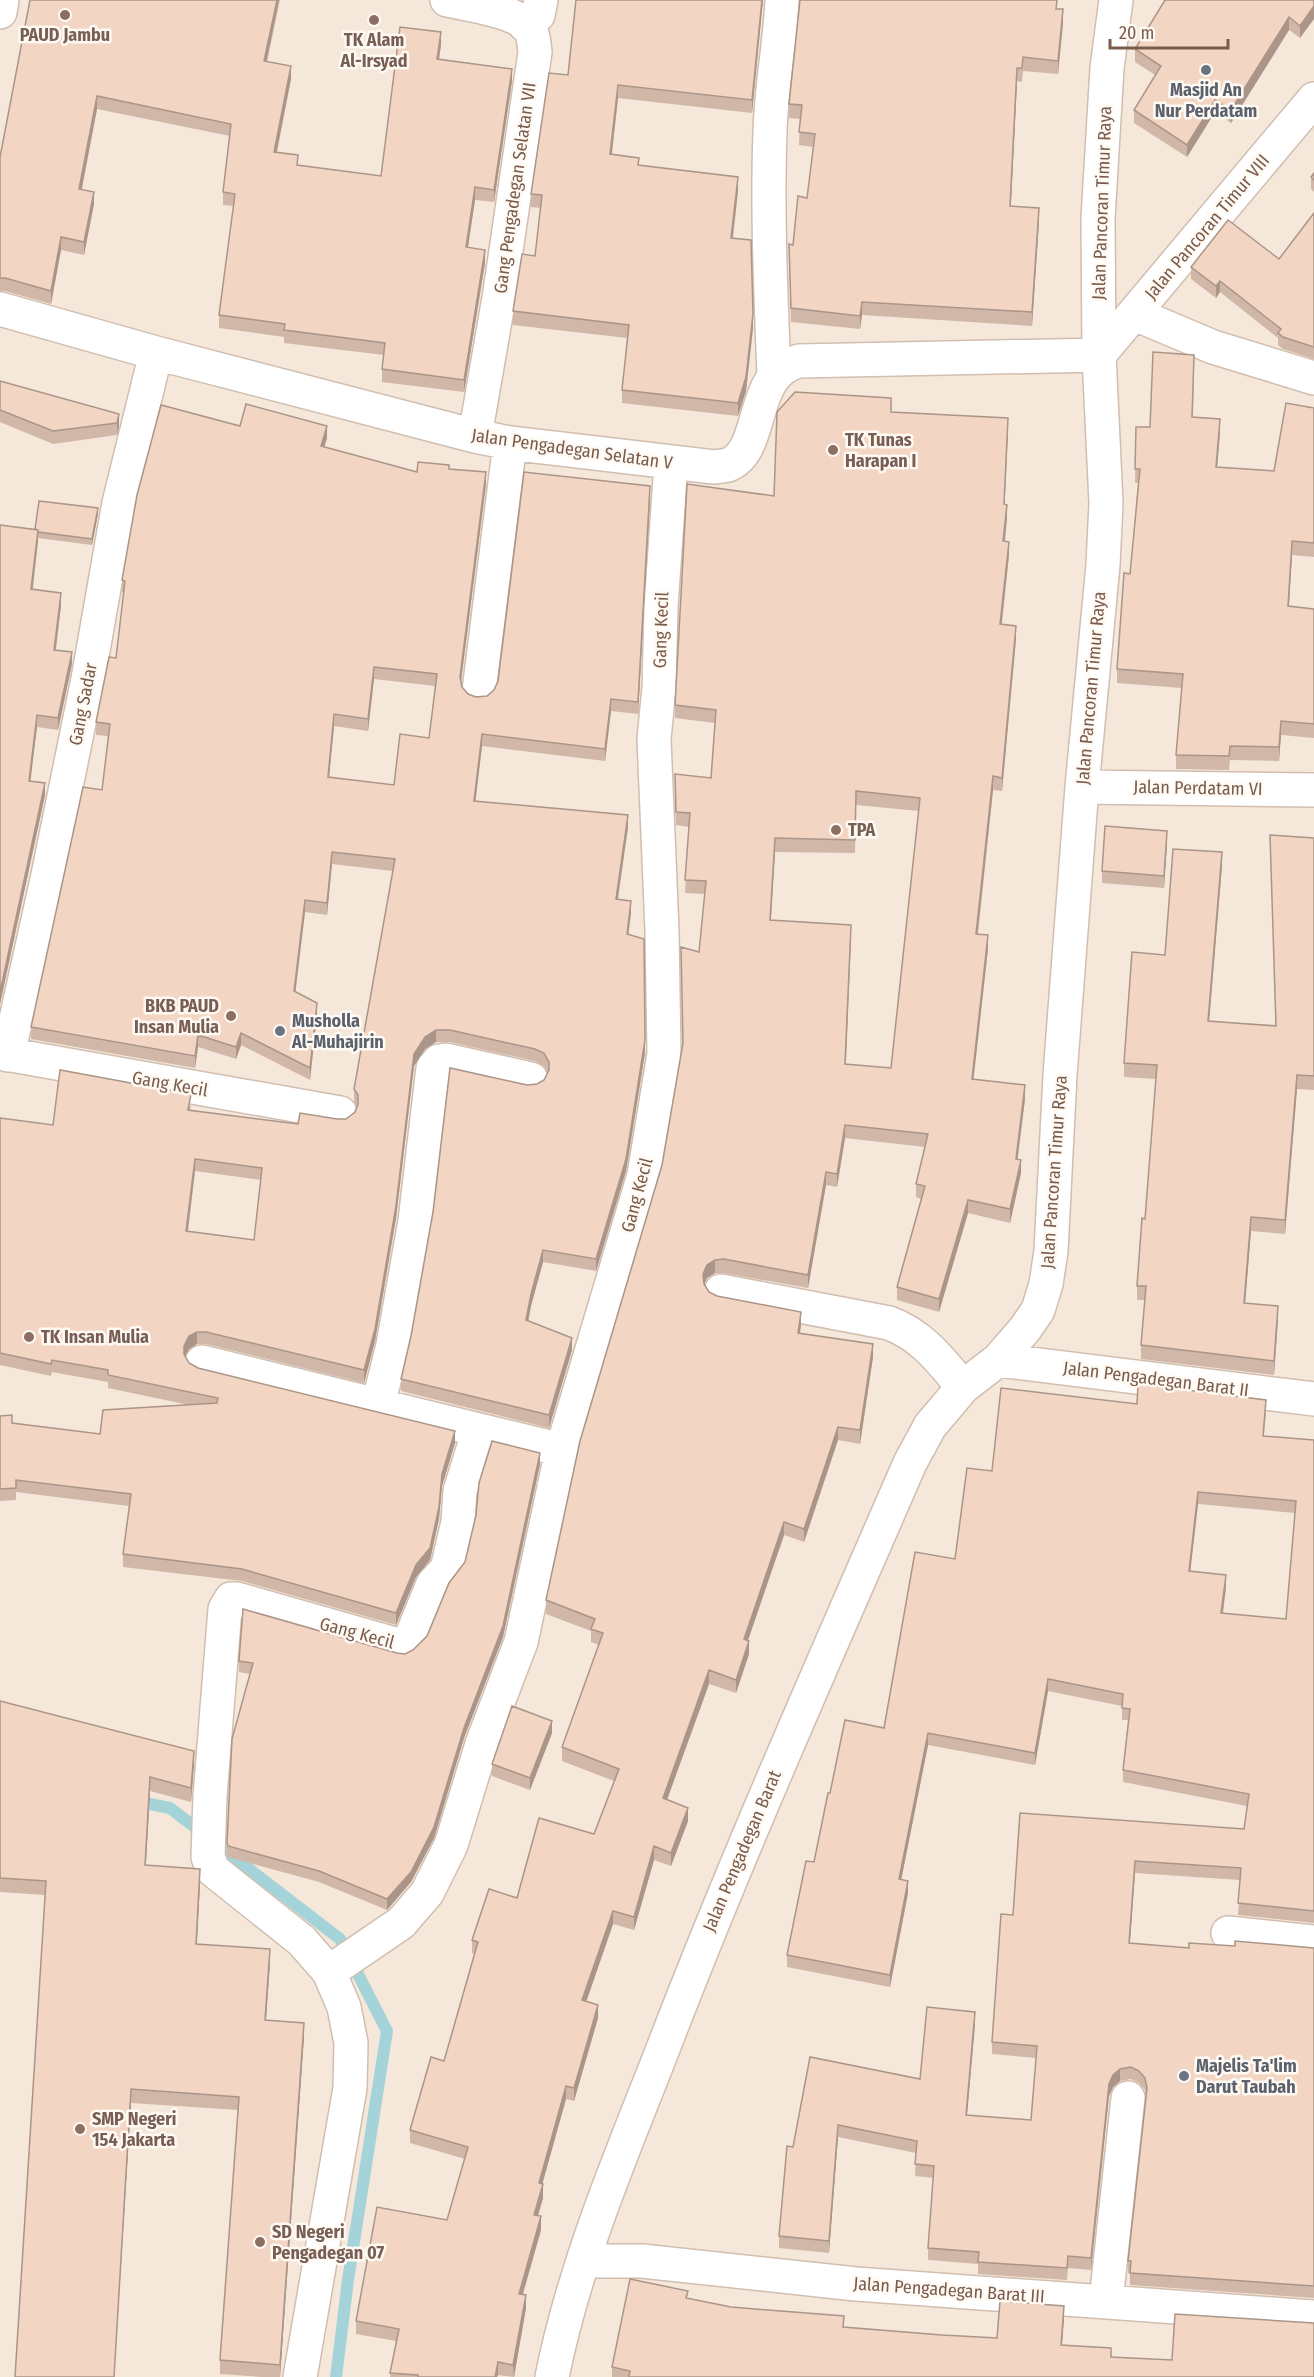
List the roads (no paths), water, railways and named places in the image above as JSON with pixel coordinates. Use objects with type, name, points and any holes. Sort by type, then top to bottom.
[{"type":"street","points":[[0,12],[2,0]]},
{"type":"street","name":"Gang Pengadegan Selatan VII","points":[[447,0],[510,15],[533,12],[535,52],[500,292],[475,436]]},
{"type":"street","points":[[774,376],[769,247],[770,131],[781,38],[782,0]]},
{"type":"street","name":"Jalan Pancoran Timur Raya","points":[[998,1360],[1038,1311],[1046,1284],[1051,1251],[1060,1064],[1082,787],[1103,565],[1106,503],[1100,355],[1098,218],[1107,68],[1116,0]]},
{"type":"street","name":"Jalan Pancoran Timur VIII","points":[[1100,355],[1314,99]]},
{"type":"street","name":"Jalan Pengadegan Selatan V","points":[[0,309],[156,353],[475,436],[510,443],[671,464],[714,467],[729,464],[739,457],[747,445],[768,386],[774,376]]},
{"type":"street","points":[[1135,314],[1213,347],[1314,378]]},
{"type":"street","name":"Gang Sadar","points":[[4,1054],[48,875],[88,679],[119,503],[156,353]]},
{"type":"street","points":[[774,376],[788,363],[799,361],[1100,355]]},
{"type":"street","points":[[479,691],[510,443]]},
{"type":"street","name":"Gang Kecil","points":[[478,1430],[460,1491],[458,1522],[447,1569],[433,1584],[407,1643],[402,1646],[237,1599],[231,1599],[226,1604],[210,1796],[208,1857],[213,1870],[336,1968],[401,1923],[427,1893],[451,1845],[482,1744],[520,1642],[562,1450],[649,1154],[664,1054],[662,930],[654,740],[671,464]]},
{"type":"street","name":"Jalan Perdatam VI","points":[[1082,787],[1314,790]]},
{"type":"street","name":"Gang Kecil","points":[[4,1054],[340,1113]]},
{"type":"street","points":[[378,1405],[393,1345],[415,1221],[433,1068],[439,1061],[446,1060],[531,1079]]},
{"type":"street","points":[[722,1291],[889,1323],[906,1330],[934,1353],[963,1387]]},
{"type":"street","name":"Jalan Pengadegan Barat","points":[[552,2377],[562,2331],[597,2218],[688,1982],[764,1796],[910,1463],[930,1426],[963,1387],[998,1360]]},
{"type":"street","name":"Jalan Pengadegan Barat II","points":[[998,1360],[1314,1399]]},
{"type":"street","points":[[202,1362],[562,1450]]},
{"type":"street","points":[[1228,1934],[1314,1942]]},
{"type":"street","points":[[300,2377],[350,2088],[351,2043],[336,1968]]},
{"type":"street","points":[[1106,2301],[1128,2098]]},
{"type":"street","name":"Jalan Pengadegan Barat III","points":[[584,2261],[642,2261],[856,2284],[1314,2317]]},
{"type":"waterway","points":[[134,1801],[170,1808],[340,1939],[387,2031],[348,2280],[336,2377]]},
{"type":"place","name":"PAUD Jambu","points":[[65,15]]},
{"type":"place","name":"TK Alam Al-Irsyad","points":[[374,20]]},
{"type":"place","name":"Masjid An Nur Perdatam","points":[[1206,70]]},
{"type":"place","name":"TK Tunas Harapan I","points":[[833,450]]},
{"type":"place","name":"TPA","points":[[836,830]]},
{"type":"place","name":"BKB PAUD Insan Mulia","points":[[231,1016]]},
{"type":"place","name":"Musholla Al-Muhajirin","points":[[280,1031]]},
{"type":"place","name":"TK Insan Mulia","points":[[29,1337]]},
{"type":"place","name":"Majelis Ta'lim Darut Taubah","points":[[1184,2076]]},
{"type":"place","name":"SMP Negeri 154 Jakarta","points":[[80,2129]]},
{"type":"place","name":"SD Negeri Pengadegan 07","points":[[260,2242]]}]
